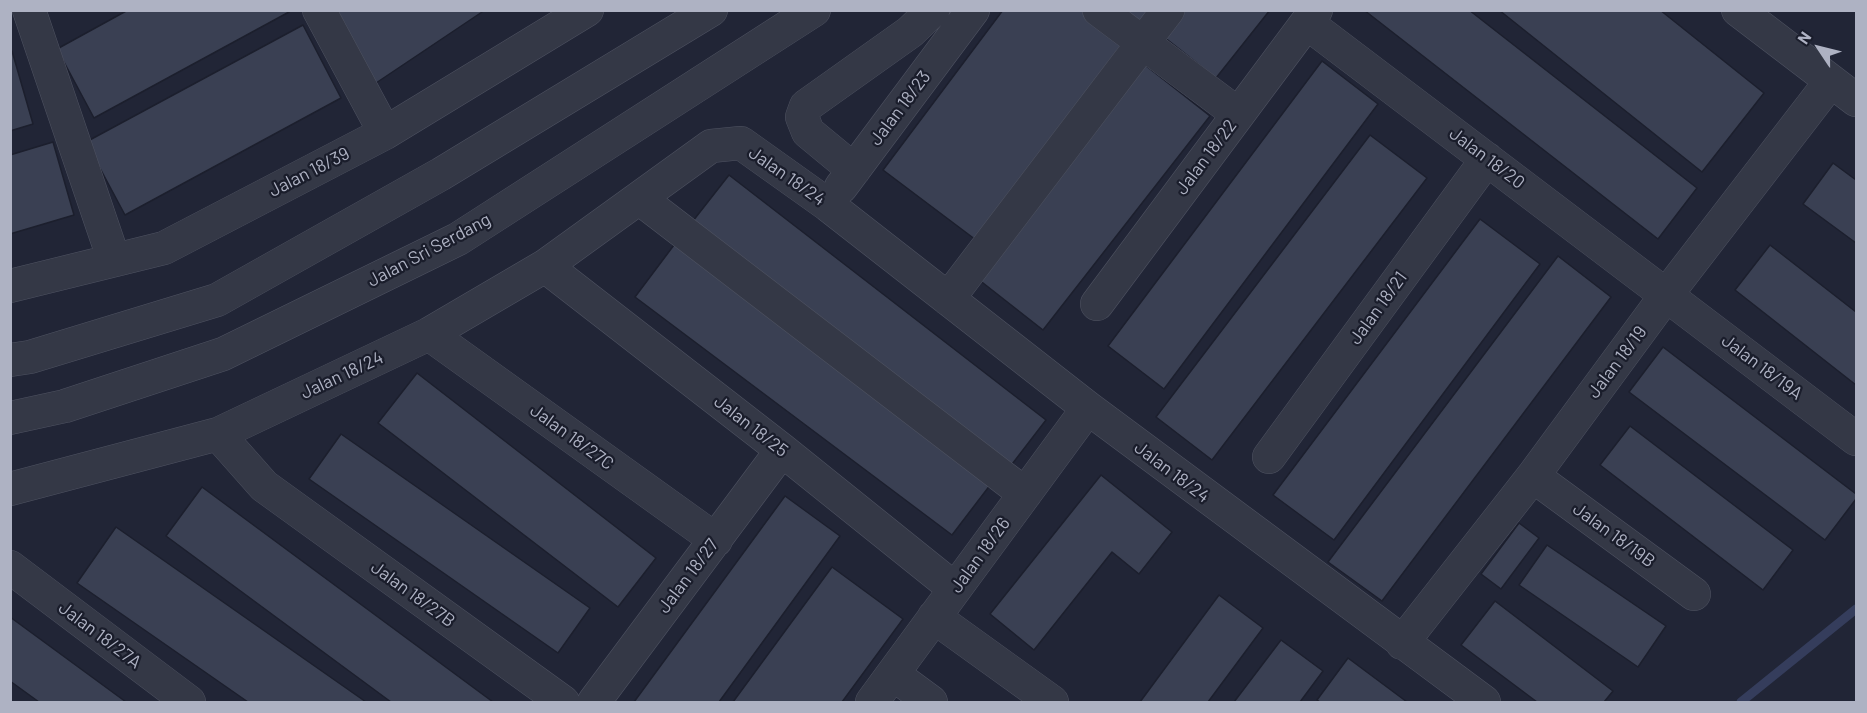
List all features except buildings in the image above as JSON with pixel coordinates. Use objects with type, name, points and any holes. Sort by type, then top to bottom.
[{"type":"street","points":[[29,10],[114,260]]},
{"type":"street","points":[[319,10],[385,133]]},
{"type":"street","name":"Jalan 18/39","points":[[10,286],[164,248],[385,133],[586,10]]},
{"type":"street","points":[[10,360],[30,357],[217,300],[441,174],[711,10]]},
{"type":"street","name":"Jalan Sri Serdang","points":[[10,418],[65,406],[223,354],[458,239],[814,10]]},
{"type":"street","points":[[854,170],[808,132],[802,117],[806,106],[910,32],[933,10]]},
{"type":"street","name":"Jalan 18/23","points":[[828,205],[973,10]]},
{"type":"street","points":[[1099,10],[1238,114]]},
{"type":"street","points":[[948,299],[1168,10]]},
{"type":"street","points":[[1738,10],[1857,100]]},
{"type":"street","name":"Jalan 18/22","points":[[1097,304],[1311,16]]},
{"type":"street","name":"Jalan 18/20","points":[[1311,16],[1488,159],[1667,294]]},
{"type":"street","name":"Jalan 18/19","points":[[1402,643],[1533,476],[1667,294],[1831,81]]},
{"type":"street","name":"Jalan 18/24","points":[[10,489],[218,434],[429,334],[545,266],[711,146],[741,143],[828,205],[1088,408],[1484,702]]},
{"type":"street","name":"Jalan 18/21","points":[[1269,457],[1488,159]]},
{"type":"street","points":[[639,198],[1025,494]]},
{"type":"street","name":"Jalan 18/25","points":[[545,266],[782,450],[955,589]]},
{"type":"street","name":"Jalan 18/19A","points":[[1667,294],[1857,439]]},
{"type":"street","name":"Jalan 18/27C","points":[[429,334],[716,540]]},
{"type":"street","name":"Jalan 18/26","points":[[872,702],[1088,408]]},
{"type":"street","name":"Jalan 18/27B","points":[[218,434],[264,486],[562,702]]},
{"type":"street","name":"Jalan 18/27","points":[[594,702],[782,450]]},
{"type":"street","name":"Jalan 18/19B","points":[[1533,476],[1694,594]]},
{"type":"street","name":"Jalan 18/27A","points":[[10,567],[189,702]]},
{"type":"street","points":[[934,617],[1052,702]]},
{"type":"street","points":[[893,674],[931,702]]},
{"type":"waterway","points":[[1741,702],[1856,609]]}]
